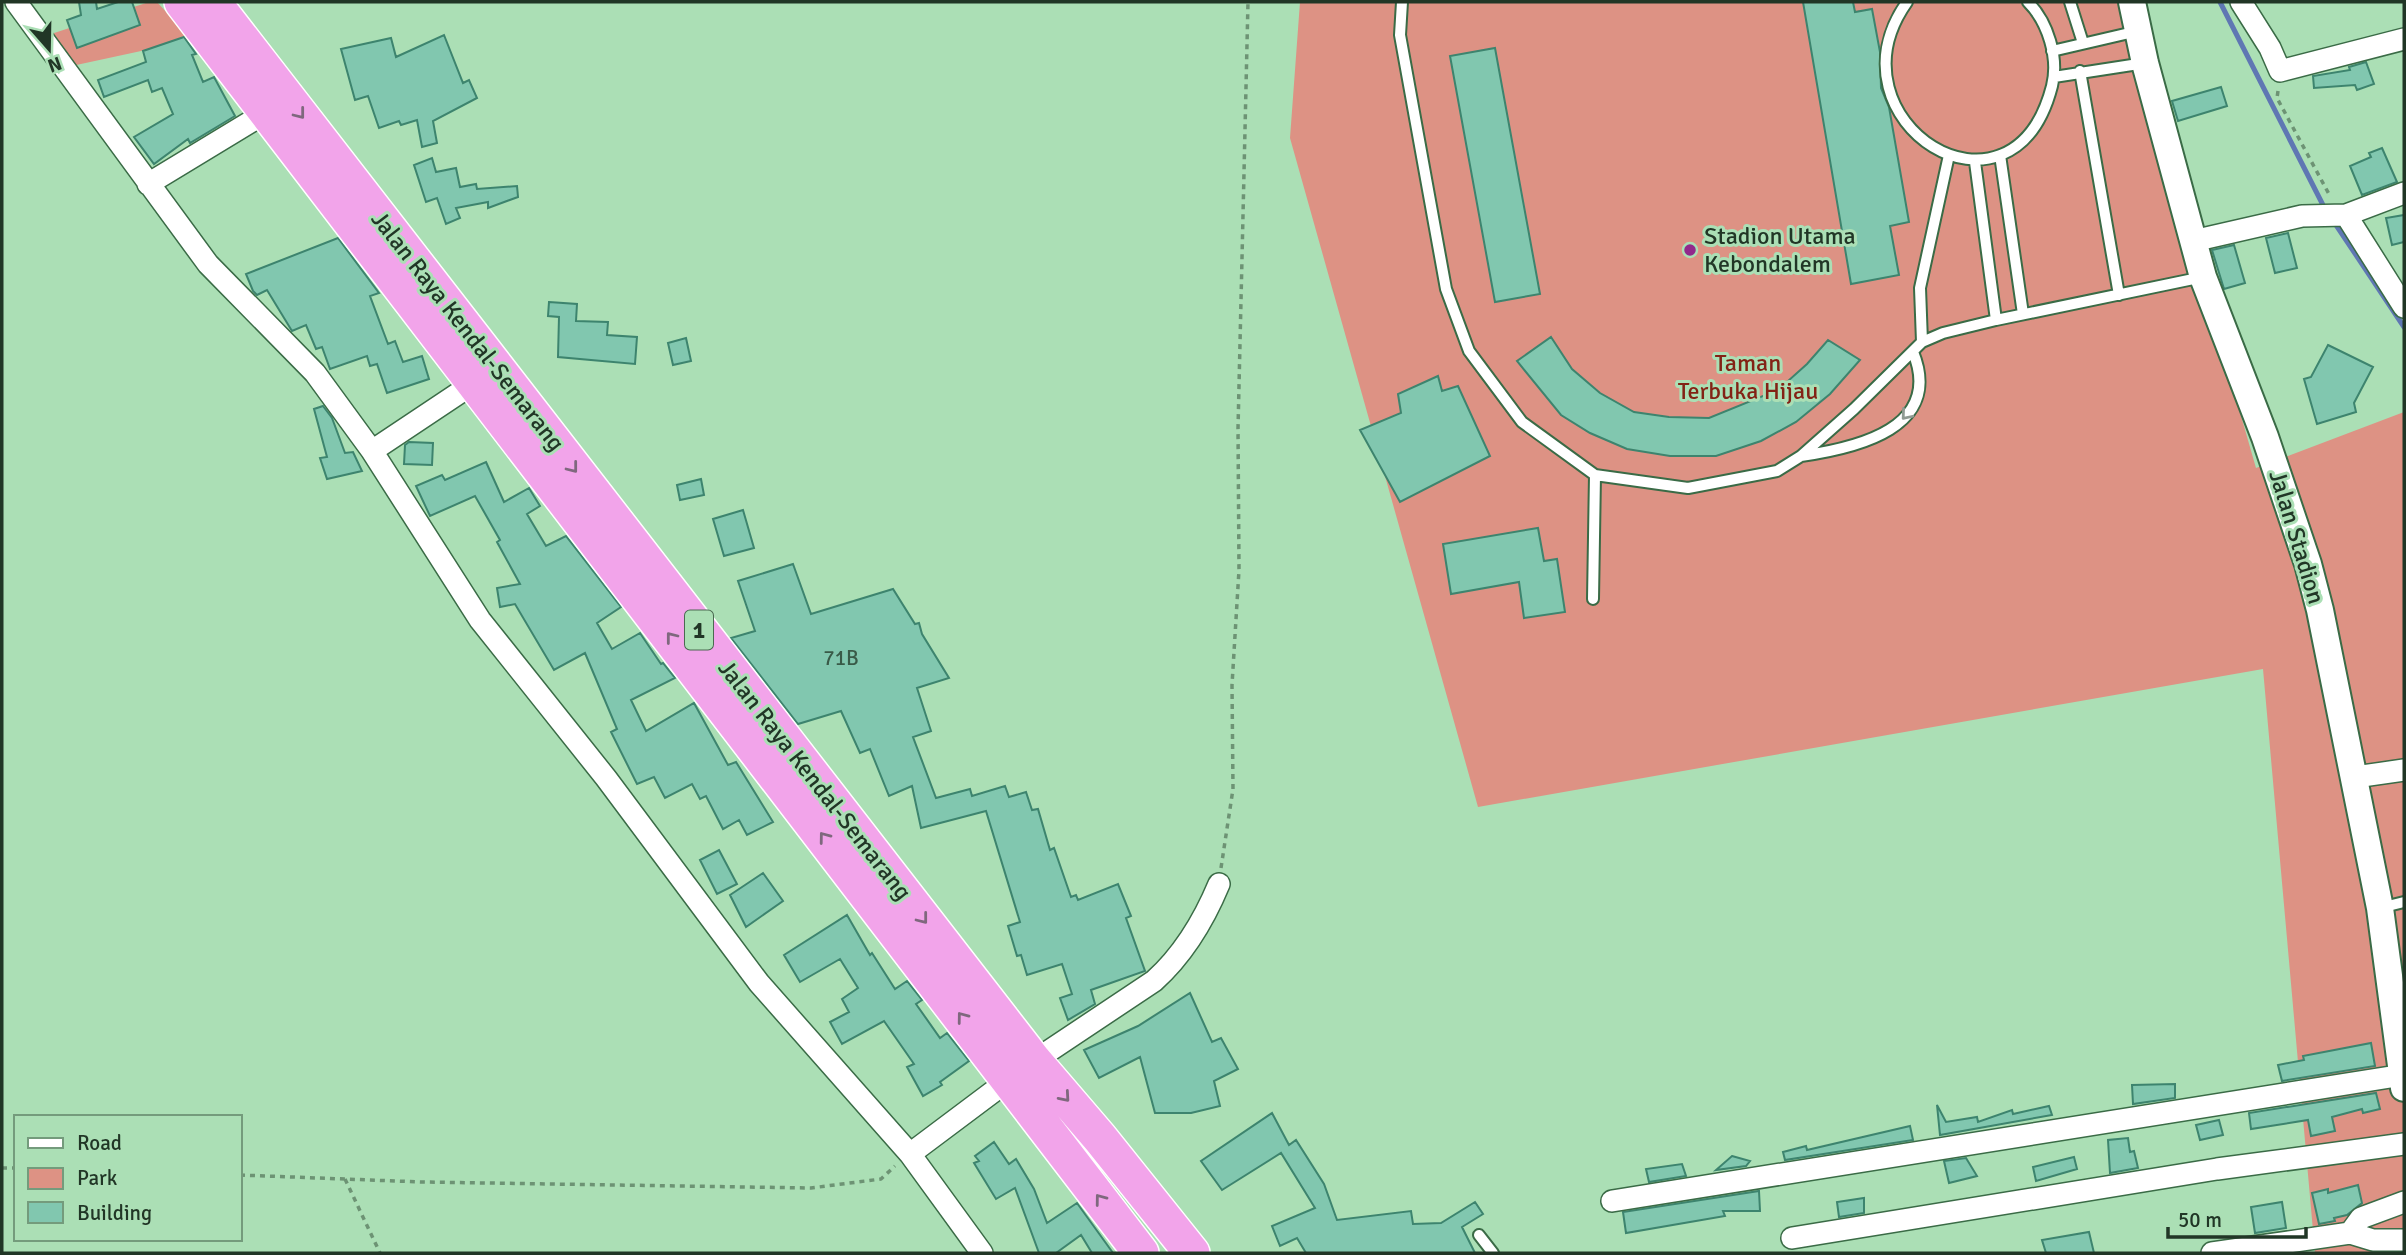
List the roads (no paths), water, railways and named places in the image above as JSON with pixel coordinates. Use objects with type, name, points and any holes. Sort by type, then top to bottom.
[{"type":"highway","name":"Jalan Raya Kendal-Semarang","points":[[182,2],[262,94],[1022,1070],[1140,1253]]},
{"type":"highway","name":"Jalan Raya Kendal-Semarang","points":[[213,2],[262,94],[474,383],[705,660]]},
{"type":"highway","name":"Jalan Raya Kendal-Semarang","points":[[1022,1070],[1100,1138],[1192,1253]]},
{"type":"street","points":[[16,2],[208,264],[315,373],[372,451],[480,620],[606,778],[759,983],[910,1154],[982,1253]]},
{"type":"street","name":"Jalan Stadion","points":[[2132,2],[2144,63],[2203,276],[2265,437],[2308,565],[2355,777],[2392,905],[2404,1079]]},
{"type":"street","points":[[2241,2],[2270,48],[2280,71],[2404,39]]},
{"type":"street","points":[[148,184],[262,94]]},
{"type":"street","points":[[2193,241],[2335,214],[2404,193]]},
{"type":"street","points":[[2335,214],[2404,307]]},
{"type":"street","points":[[372,451],[474,383]]},
{"type":"street","points":[[2355,777],[2404,770]]},
{"type":"street","points":[[910,1154],[1022,1070],[1154,981],[1170,967],[1206,916],[1219,884]]},
{"type":"street","points":[[1612,1202],[2404,1079]]},
{"type":"street","points":[[1792,1238],[2217,1169],[2404,1144]]},
{"type":"street","points":[[2350,1233],[2361,1218],[2404,1202]]},
{"type":"street","points":[[2212,1253],[2350,1233],[2372,1240],[2404,1240]]},
{"type":"lane","points":[[1402,2],[1400,35],[1446,289],[1469,351],[1522,422],[1595,475],[1688,488],[1777,471],[1801,456],[1922,342],[1943,333],[1996,320],[2203,276]]},
{"type":"lane","points":[[1907,2],[1891,29],[1886,46],[1885,71],[1891,96],[1898,112],[1920,138],[1949,155],[1975,162],[2000,155],[2019,143],[2041,117],[2054,77],[2052,51],[2041,19],[2028,2]]},
{"type":"lane","points":[[2070,2],[2083,43]]},
{"type":"lane","points":[[2052,51],[2138,31]]},
{"type":"lane","points":[[2054,77],[2144,63]]},
{"type":"lane","points":[[2080,71],[2119,295]]},
{"type":"lane","points":[[1922,342],[1920,288],[1949,155]]},
{"type":"lane","points":[[2000,155],[2024,314]]},
{"type":"lane","points":[[1975,162],[1996,320]]},
{"type":"lane","points":[[1801,456],[1859,444],[1891,429],[1906,418],[1921,387],[1913,352]]},
{"type":"lane","points":[[1593,599],[1595,475]]},
{"type":"lane","points":[[1479,1234],[1493,1253]]},
{"type":"waterway","points":[[2220,2],[2326,211]]},
{"type":"waterway","points":[[2334,222],[2404,327]]},
{"type":"place","name":"Stadion Utama Kebondalem","points":[[1690,250]]},
{"type":"park label","name":"Taman Terbuka Hijau","points":[[1748,377]]}]
